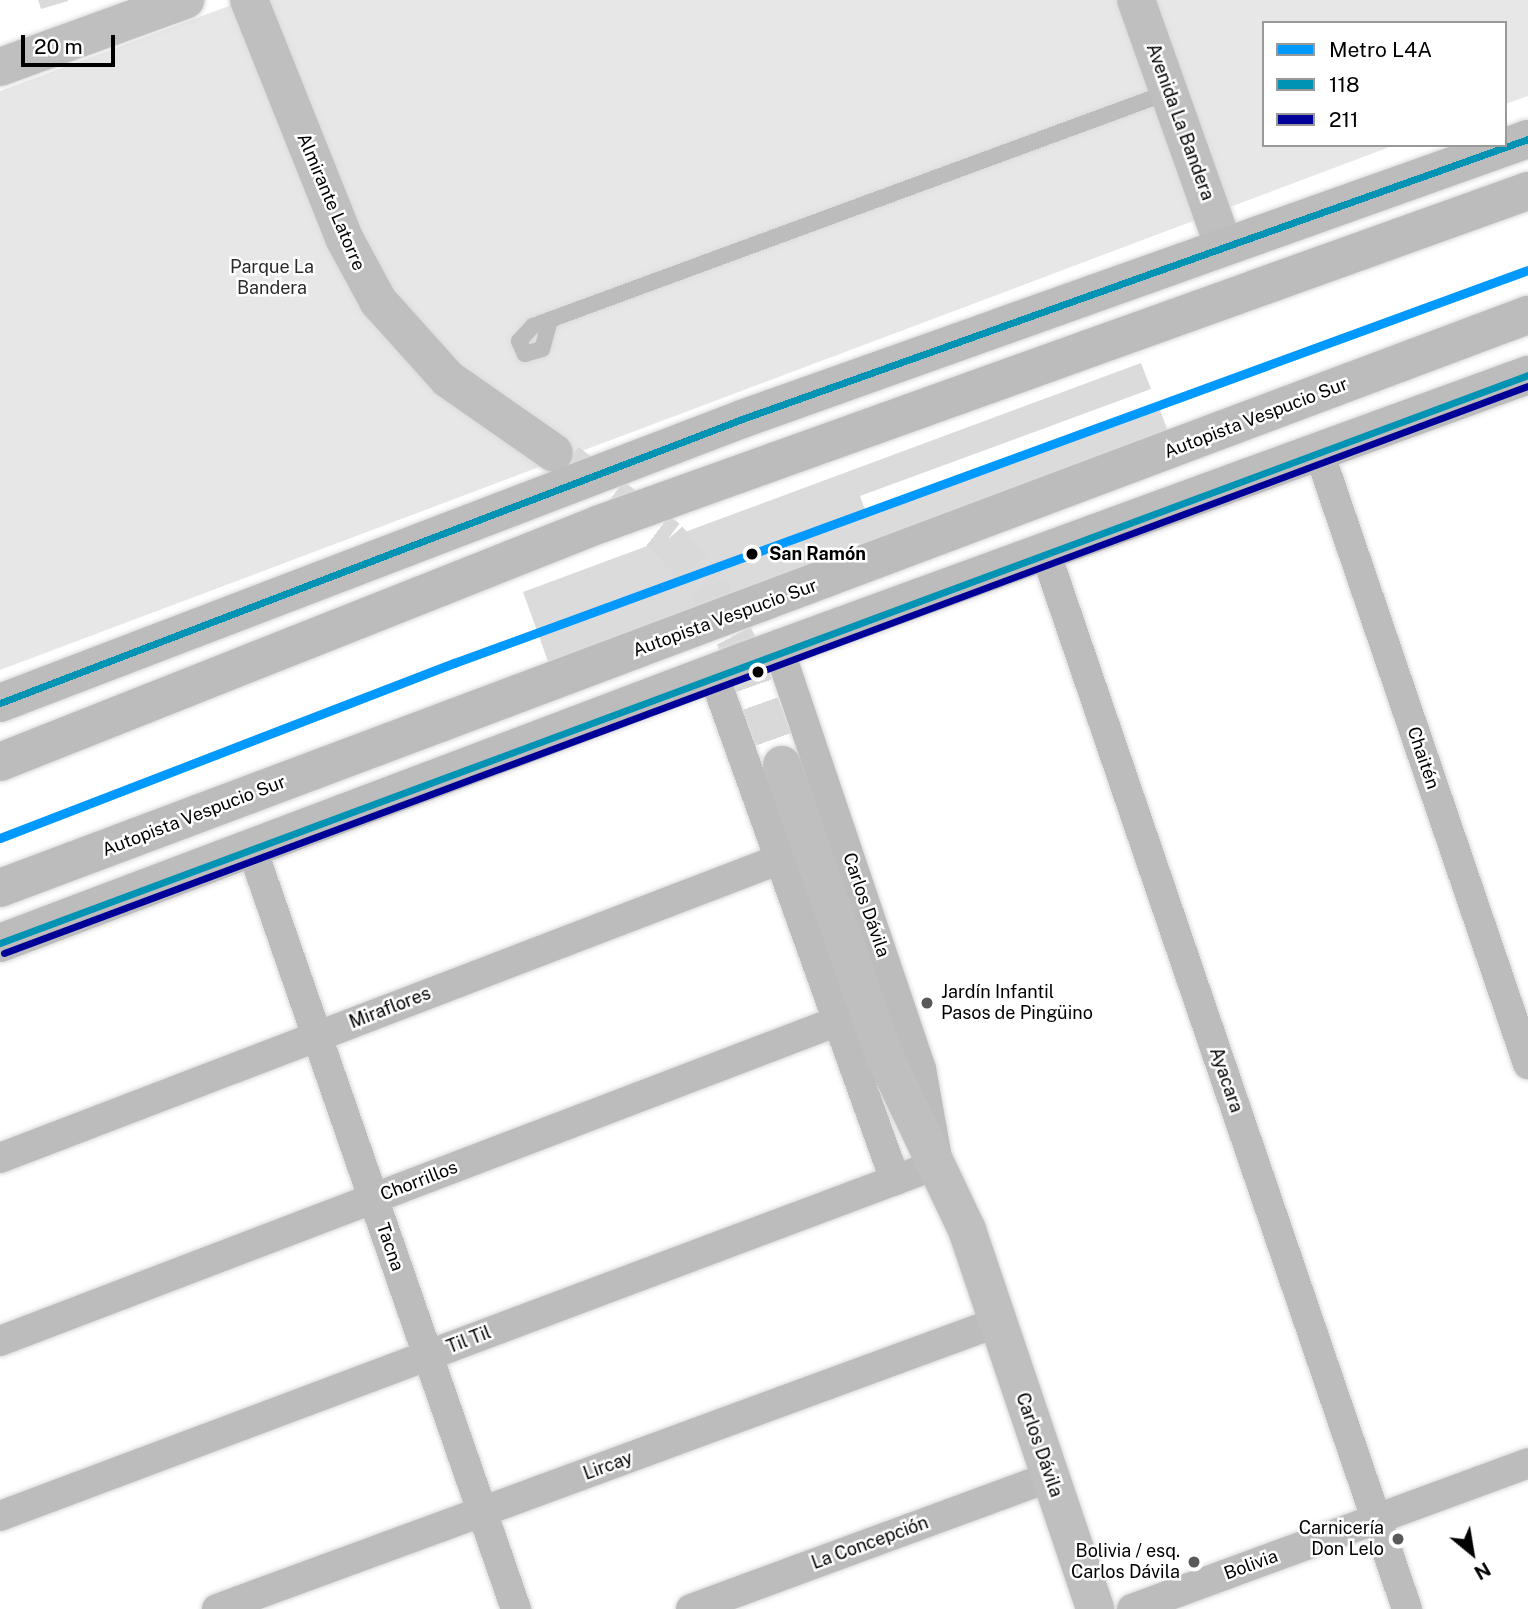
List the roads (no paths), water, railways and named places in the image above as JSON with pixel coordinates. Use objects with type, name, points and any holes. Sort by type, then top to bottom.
[{"type":"main road","points":[[1507,146],[1527,139]]},
{"type":"main road","points":[[0,703],[729,424],[1223,244],[1504,147]]},
{"type":"main road","points":[[0,762],[600,524],[1528,191]]},
{"type":"main road","name":"Autopista Vespucio Sur","points":[[0,888],[1528,315]]},
{"type":"main road","points":[[0,943],[713,673],[1528,375]]},
{"type":"street","points":[[0,68],[185,0]]},
{"type":"street","name":"Almirante Latorre","points":[[249,0],[344,238],[378,301],[448,379],[554,453]]},
{"type":"street","name":"Avenida La Bandera","points":[[1136,0],[1223,244]]},
{"type":"street","name":"Chaitén","points":[[1319,452],[1528,1064]]},
{"type":"street","name":"Ayacara","points":[[1045,551],[1407,1609]]},
{"type":"street","name":"Carlos Dávila","points":[[779,649],[921,1069],[938,1164]]},
{"type":"street","points":[[713,673],[895,1180]]},
{"type":"street","name":"Carlos Dávila","points":[[782,765],[884,1055],[938,1164],[998,1322],[1095,1609]]},
{"type":"street","name":"Tacna","points":[[251,846],[516,1609]]},
{"type":"street","name":"Miraflores","points":[[0,1158],[780,859]]},
{"type":"street","name":"Chorrillos","points":[[0,1341],[838,1021]]},
{"type":"street","name":"Til Til","points":[[0,1516],[938,1164]]},
{"type":"street","name":"Lircay","points":[[217,1609],[998,1322]]},
{"type":"street","name":"Bolivia","points":[[1132,1609],[1528,1464]]},
{"type":"street","name":"La Concepción","points":[[691,1609],[1050,1477]]},
{"type":"lane","points":[[550,320],[1169,92]]},
{"type":"tunnel","points":[[567,462],[668,539],[708,585],[741,650],[782,765]]},
{"type":"metro line","name":"L4A","points":[[0,838],[454,663],[1528,270]]},
{"type":"place","name":"San Ramón","points":[[752,554]]},
{"type":"place","name":"Jardín Infantil Pasos de Pingüino","points":[[927,1003]]},
{"type":"place","name":"Carnicería Don Lelo","points":[[1398,1539]]},
{"type":"place","name":"Bolivia / esq. Carlos Dávila","points":[[1194,1562]]},
{"type":"park label","name":"Parque La Bandera","points":[[272,278]]}]
